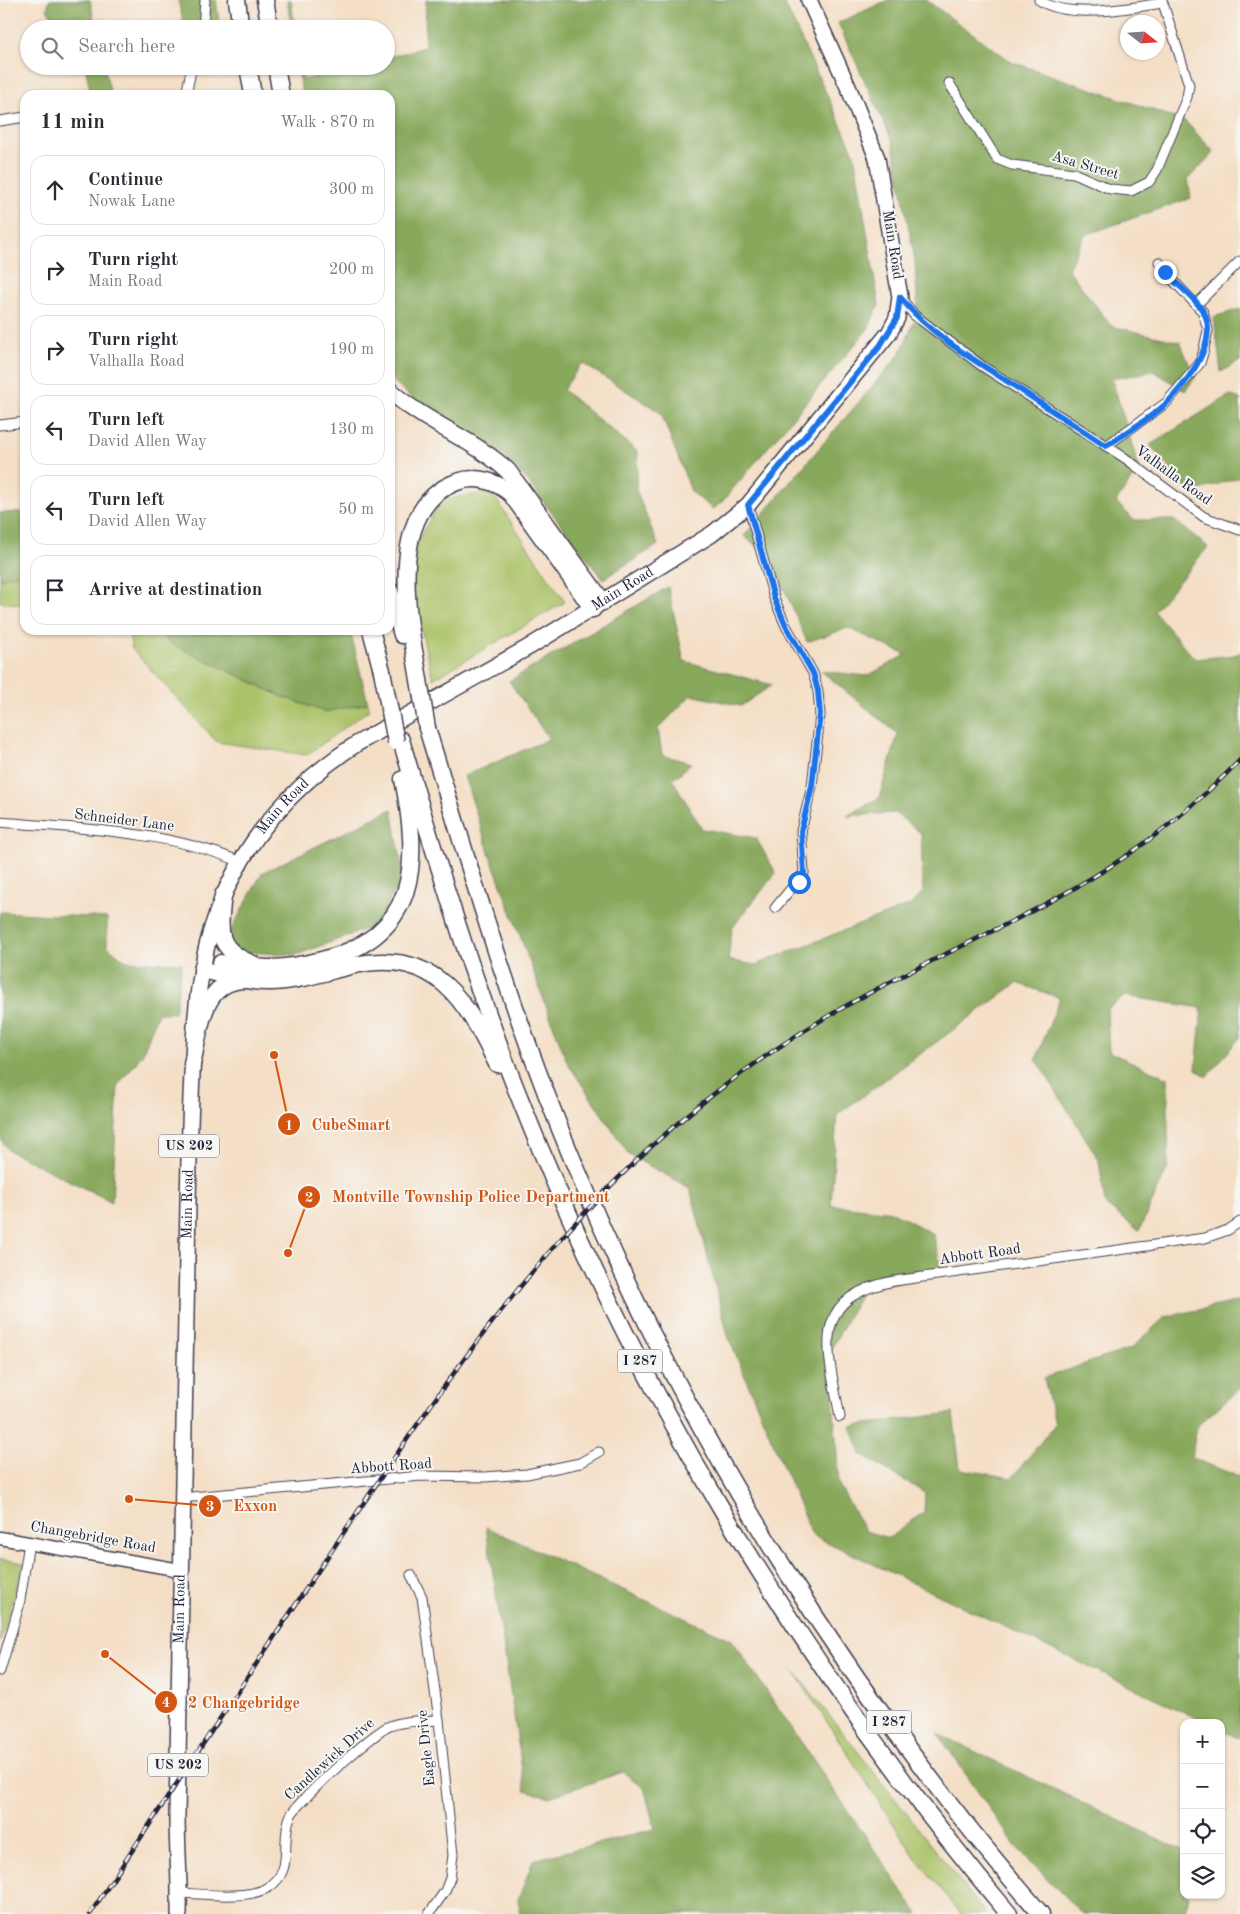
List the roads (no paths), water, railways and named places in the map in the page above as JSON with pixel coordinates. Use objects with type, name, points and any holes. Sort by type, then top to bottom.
[{"type":"highway","points":[[237,0],[240,20]]},
{"type":"highway","points":[[266,0],[269,20]]},
{"type":"highway","points":[[250,75],[252,90]]},
{"type":"highway","points":[[278,75],[281,90]]},
{"type":"highway","points":[[395,395],[414,410],[491,456],[508,471],[598,606]]},
{"type":"highway","points":[[411,657],[406,598],[410,543],[418,520],[432,499],[440,491],[460,481],[469,479],[487,481],[504,488],[598,606]]},
{"type":"highway","points":[[395,607],[411,657]]},
{"type":"highway","points":[[203,965],[272,969],[298,966],[348,953],[374,938],[395,914],[407,885],[411,838],[398,741],[372,635]]},
{"type":"highway","name":"I 287","points":[[411,657],[427,728],[490,930],[557,1121],[617,1262],[661,1352],[734,1484],[828,1634],[931,1779],[1040,1914]]},
{"type":"highway","name":"I 287","points":[[398,741],[479,989],[515,1085],[554,1179],[596,1272],[640,1362],[688,1452],[749,1555],[799,1632],[876,1745],[943,1833],[1009,1914]]},
{"type":"highway","points":[[223,896],[220,928],[224,944],[235,956],[272,969]]},
{"type":"highway","points":[[192,1064],[206,1008],[213,994],[224,984],[247,980],[283,982],[377,962],[411,966],[441,981],[458,996],[473,1019],[554,1179]]},
{"type":"highway","points":[[203,965],[247,980]]},
{"type":"main road","name":"Main Road","points":[[179,1914],[177,1819],[180,1570],[192,1064],[196,1002],[203,965],[223,896],[241,862],[268,822],[300,787],[338,756],[598,606],[712,534],[748,505],[880,346],[897,318],[900,297],[877,158],[849,89],[809,0]]},
{"type":"main road","name":"Changebridge Road","points":[[0,1538],[180,1570]]},
{"type":"street","points":[[204,20],[205,0]]},
{"type":"street","points":[[1039,0],[1054,7],[1076,10],[1129,8],[1162,2]]},
{"type":"street","name":"Asa Street","points":[[949,83],[997,159],[1012,165],[1074,174],[1110,189],[1131,191],[1149,182],[1157,170],[1187,98],[1189,85],[1162,2]]},
{"type":"street","points":[[187,90],[190,75]]},
{"type":"street","points":[[0,121],[20,118]]},
{"type":"street","points":[[1197,304],[1240,261]]},
{"type":"street","points":[[1106,446],[1166,403],[1200,363],[1208,330],[1206,318],[1197,304],[1165,272],[1159,262]]},
{"type":"street","name":"Valhalla Road","points":[[900,297],[914,315],[951,343],[1106,446],[1204,516],[1240,530]]},
{"type":"street","points":[[0,425],[20,423]]},
{"type":"street","points":[[748,505],[774,598],[786,626],[813,673],[818,691],[820,714],[812,786],[801,831],[804,873],[775,908]]},
{"type":"street","name":"Schneider Lane","points":[[0,822],[121,833],[181,842],[241,862]]},
{"type":"street","name":"Abbott Road","points":[[840,1416],[828,1351],[829,1333],[832,1321],[842,1306],[850,1297],[866,1288],[894,1281],[1205,1238],[1228,1230],[1240,1222]]},
{"type":"street","name":"Abbott Road","points":[[182,1498],[421,1476],[454,1478],[527,1474],[580,1463],[600,1452]]},
{"type":"street","points":[[0,1671],[19,1606],[29,1543]]},
{"type":"street","name":"Eagle Drive","points":[[411,1575],[422,1597],[439,1720],[452,1866],[445,1891],[429,1914]]},
{"type":"street","name":"Candlewick Drive","points":[[179,1894],[244,1894],[268,1888],[278,1879],[285,1868],[287,1825],[297,1806],[383,1729],[396,1724],[439,1720]]},
{"type":"railway","points":[[90,1914],[412,1432],[499,1314],[545,1257],[594,1203],[646,1152],[701,1104],[764,1057],[852,1002],[1053,900],[1111,866],[1178,817],[1240,760]]},
{"type":"place","name":"CubeSmart","points":[[274,1055]]},
{"type":"place","name":"Montville Township Police Department","points":[[288,1253]]},
{"type":"place","name":"Exxon","points":[[129,1499]]},
{"type":"place","name":"2 Changebridge","points":[[105,1654]]}]
